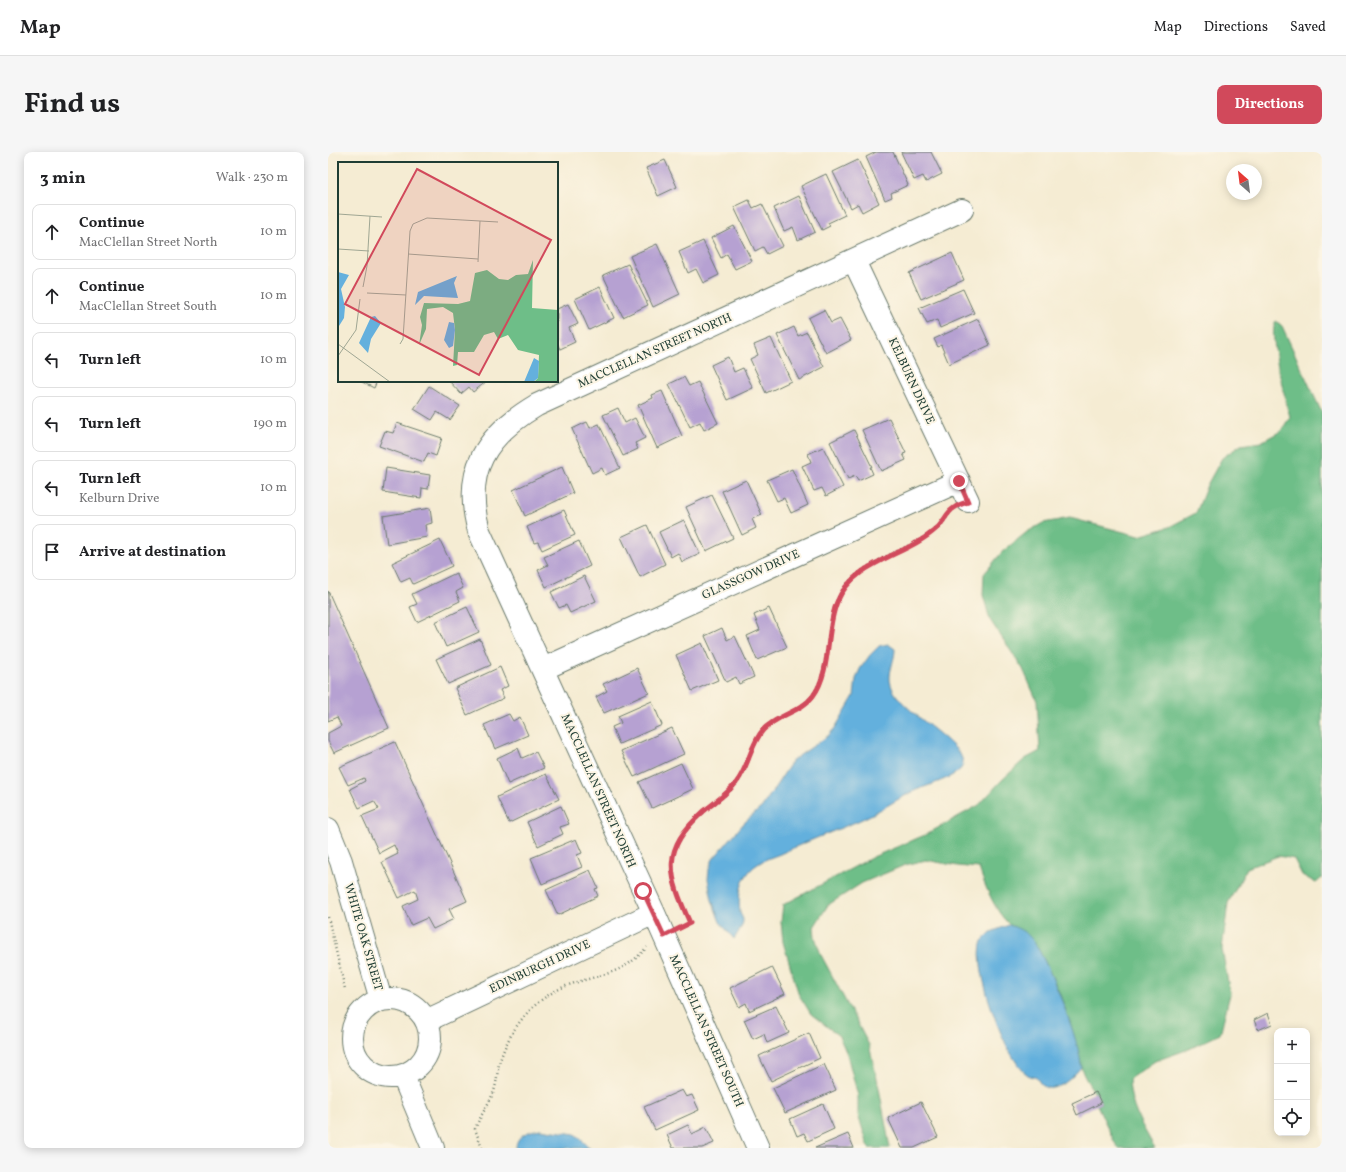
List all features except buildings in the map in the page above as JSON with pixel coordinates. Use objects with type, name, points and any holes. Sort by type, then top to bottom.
[{"type":"street","points":[[854,261],[962,210]]},
{"type":"street","name":"KELBURN DRIVE","points":[[854,261],[968,502]]},
{"type":"street","name":"MACCLELLAN STREET NORTH","points":[[654,913],[479,531],[473,510],[474,489],[479,464],[498,433],[515,418],[537,405],[854,261]]},
{"type":"street","name":"GLASSGOW DRIVE","points":[[543,669],[959,481]]},
{"type":"street","name":"WHITE OAK STREET","points":[[328,829],[341,861],[381,1000]]},
{"type":"street","name":"MACCLELLAN STREET SOUTH","points":[[654,913],[758,1148]]},
{"type":"street","name":"EDINBURGH DRIVE","points":[[426,1021],[654,913]]},
{"type":"street","points":[[395,999],[407,1002],[418,1010],[426,1021],[430,1033],[429,1047],[424,1059],[415,1069],[403,1076],[390,1078],[378,1075],[366,1069],[358,1060],[353,1049],[351,1036],[354,1024],[365,1009],[381,1000],[395,999]]},
{"type":"street","points":[[403,1076],[433,1148]]},
{"type":"path","points":[[482,1148],[475,1129],[494,1089],[499,1064],[506,1047],[525,1014],[537,1001],[568,985],[624,968],[634,962],[652,942],[690,923],[672,878],[673,858],[678,841],[689,825],[737,783],[746,766],[753,746],[764,729],[813,696],[824,668],[831,620],[837,602],[848,584],[859,573],[918,541],[937,528],[953,508],[968,502]]},
{"type":"path","points":[[328,917],[345,989]]},
{"type":"green space","points":[[1276,321],[1282,326],[1322,413],[1322,878],[1316,883],[1302,875],[1294,859],[1278,856],[1247,868],[1228,903],[1222,949],[1230,994],[1220,1034],[1189,1049],[1155,1061],[1129,1079],[1137,1115],[1155,1148],[1118,1148],[1097,1105],[1101,1103],[1082,1071],[1069,1019],[1050,972],[1032,939],[1012,927],[995,906],[979,868],[926,860],[905,865],[862,883],[828,905],[814,927],[815,937],[821,955],[869,1045],[878,1083],[890,1148],[869,1148],[858,1115],[858,1096],[847,1054],[839,1036],[811,1014],[799,995],[783,942],[781,921],[783,905],[873,857],[925,835],[979,805],[1002,780],[1025,759],[1040,751],[1037,701],[1023,669],[990,620],[983,595],[984,574],[1002,552],[1027,532],[1043,523],[1070,518],[1139,536],[1169,527],[1196,513],[1207,485],[1222,458],[1241,445],[1261,442],[1281,431],[1290,417],[1275,352],[1274,328]]},
{"type":"water","points":[[888,644],[895,649],[890,680],[896,695],[917,716],[954,746],[961,756],[963,764],[961,769],[949,777],[900,798],[865,818],[766,859],[758,864],[748,873],[742,885],[739,905],[743,923],[734,939],[720,922],[712,900],[708,879],[709,869],[713,859],[744,823],[762,807],[793,760],[828,736],[835,728],[854,696],[856,679],[860,669],[870,655],[879,646]]},
{"type":"water","points":[[1009,925],[1026,933],[1040,952],[1063,1003],[1076,1040],[1081,1067],[1066,1082],[1053,1088],[1047,1088],[1042,1085],[1037,1078],[1028,1075],[1019,1066],[1001,1033],[986,990],[980,953],[982,941],[991,932]]},
{"type":"water","points":[[540,1129],[575,1134],[590,1148],[516,1148],[518,1140],[524,1134]]},
{"type":"route","points":[[643,891],[664,936],[690,923],[678,898],[672,878],[673,858],[678,841],[689,825],[737,783],[746,766],[753,746],[764,729],[813,696],[824,668],[831,620],[837,602],[848,584],[859,573],[918,541],[937,528],[953,508],[968,502],[959,481]]}]
